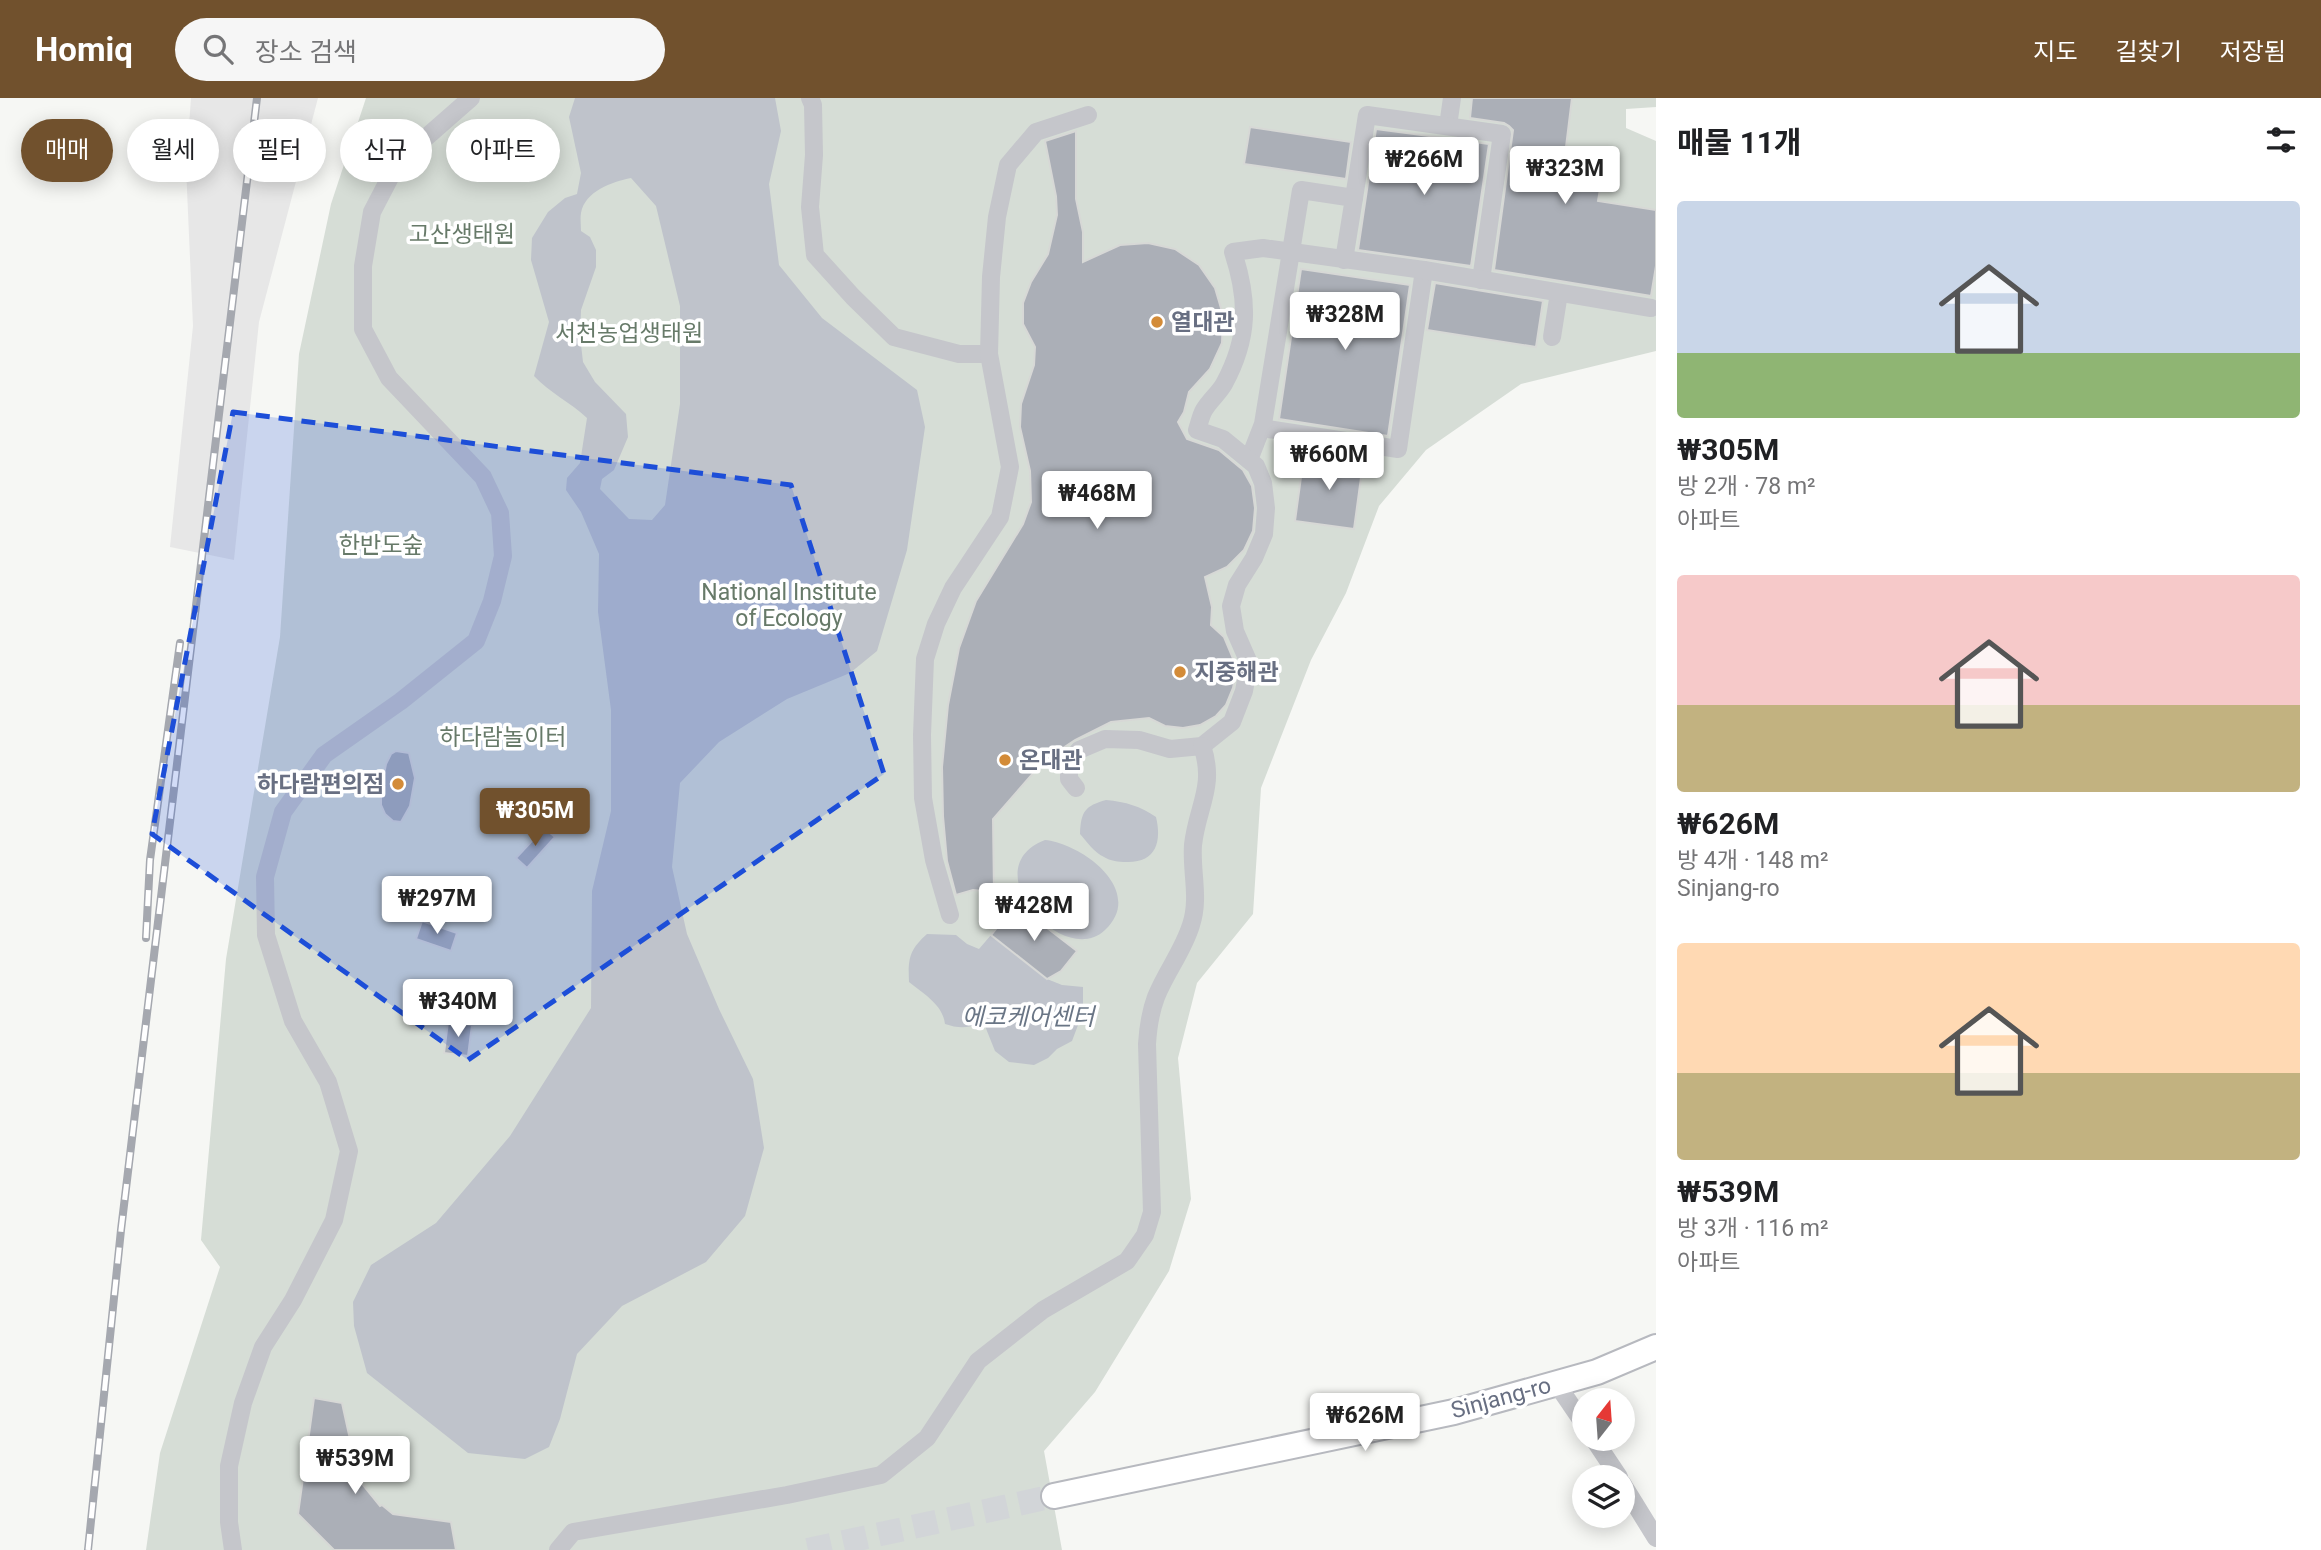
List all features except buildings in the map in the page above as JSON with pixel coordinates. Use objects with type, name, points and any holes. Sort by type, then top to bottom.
[{"type":"street","points":[[233,1550],[229,1522],[229,1466],[243,1403],[263,1347],[293,1300],[334,1220],[349,1151],[328,1082],[293,1021],[266,935],[265,877],[283,812],[324,755],[401,701],[475,641],[492,601],[503,555],[500,513],[483,477],[389,378],[363,329],[363,266],[372,212],[398,162],[471,98]]},
{"type":"street","points":[[810,98],[813,105],[814,155],[810,207],[816,255],[853,297],[894,337],[959,354],[989,354]]},
{"type":"street","points":[[1448,126],[1452,98]]},
{"type":"street","points":[[1344,260],[1367,115],[1448,126],[1502,134],[1481,280]]},
{"type":"street","points":[[950,915],[934,860],[923,797],[925,659],[936,624],[953,588],[1000,517],[1010,467],[989,354],[991,277],[997,217],[1008,165],[1036,132],[1088,116]]},
{"type":"street","points":[[1249,460],[1262,428],[1301,190],[1354,198]]},
{"type":"street","points":[[1076,788],[1069,779],[1069,764],[1079,750],[1105,739],[1139,740],[1170,749],[1202,746],[1232,722],[1244,691],[1249,663],[1235,631],[1231,606],[1237,584],[1254,558],[1264,534],[1266,508],[1263,483],[1256,466],[1223,439],[1197,430],[1203,410],[1223,387],[1240,350],[1245,308],[1233,252],[1263,248],[1424,270],[1651,308]]},
{"type":"street","points":[[1262,428],[1398,449],[1424,270]]},
{"type":"street","points":[[1552,337],[1559,293]]},
{"type":"street","points":[[558,1550],[573,1532],[788,1495],[881,1475],[928,1438],[978,1361],[1043,1310],[1127,1261],[1145,1235],[1152,1212],[1148,1022],[1156,996],[1186,941],[1193,921],[1196,897],[1193,847],[1198,816],[1208,784],[1208,764],[1202,746]]},
{"type":"street","name":"Sinjang-ro","points":[[1054,1496],[1454,1412],[1597,1372],[1656,1347]]},
{"type":"street","points":[[1556,1383],[1572,1406]]},
{"type":"street","points":[[1635,1504],[1656,1538]]},
{"type":"highlighted area","points":[[233,412],[791,485],[884,774],[468,1060],[152,834]]},
{"type":"shaded area","points":[[191,98],[318,98],[312,119],[233,119],[233,182],[296,182],[259,322],[234,560],[170,547],[193,326],[187,182],[219,182],[219,119],[189,119]]},
{"type":"green space","name":"National Institute of Ecology","points":[[366,98],[1656,98],[1656,107],[1626,109],[1626,128],[1656,141],[1656,351],[1521,384],[1426,450],[1379,506],[1346,593],[1311,660],[1261,788],[1253,914],[1197,983],[1178,1058],[1191,1199],[1169,1271],[1095,1392],[1044,1451],[1062,1550],[146,1550],[160,1453],[220,1267],[201,1240],[226,959],[280,637],[299,354],[331,204],[340,177],[340,182],[432,182],[432,119],[359,119]]},
{"type":"water","points":[[575,98],[775,98],[781,131],[769,184],[779,265],[822,318],[917,390],[925,427],[907,550],[877,651],[850,673],[787,699],[719,742],[680,783],[672,867],[687,934],[753,1079],[764,1148],[745,1216],[706,1262],[622,1306],[577,1354],[560,1419],[549,1447],[525,1459],[468,1453],[367,1373],[354,1326],[353,1302],[371,1265],[436,1223],[510,1136],[591,1008],[592,891],[611,811],[611,710],[598,612],[599,554],[581,512],[566,490],[567,478],[580,463],[587,418],[534,376],[549,322],[531,260],[532,238],[548,212],[565,198],[577,194],[581,173],[569,117]],"holes":[[[631,178],[656,206],[680,306],[680,404],[665,505],[652,520],[629,519],[600,489],[602,479],[614,470],[628,437],[626,414],[595,382],[583,362],[581,310],[596,267],[596,250],[590,237],[581,231],[581,215],[584,205],[594,193],[608,185]]]},
{"type":"water","points":[[1106,800],[1132,805],[1156,817],[1157,842],[1150,855],[1136,861],[1112,860],[1097,852],[1080,834],[1083,815],[1089,807]]},
{"type":"water","points":[[1045,840],[1076,850],[1105,872],[1114,885],[1118,900],[1116,915],[1105,930],[1087,939],[1068,937],[1048,926],[1032,910],[1021,891],[1018,872],[1025,854]]},
{"type":"water","name":"에코케어센터","points":[[927,934],[956,935],[979,949],[991,935],[1047,979],[1062,985],[1083,987],[1083,1012],[1072,1041],[1034,1065],[1009,1062],[995,1051],[985,1026],[979,1023],[962,1027],[945,1024],[937,1006],[909,982],[911,955]]},
{"type":"tunnel","points":[[808,1550],[1054,1496]]},
{"type":"railway","points":[[88,1550],[121,1230],[257,98]]},
{"type":"railway","points":[[146,938],[150,860],[180,643]]},
{"type":"place","name":"열대관","points":[[1157,322]]},
{"type":"place","name":"지중해관","points":[[1180,672]]},
{"type":"place","name":"온대관","points":[[1005,760]]},
{"type":"place","name":"하다람편의점","points":[[398,784]]},
{"type":"park label","name":"고산생태원","points":[[462,234]]},
{"type":"park label","name":"서천농업생태원","points":[[629,333]]},
{"type":"park label","name":"한반도숲","points":[[381,545]]},
{"type":"park label","name":"하다람놀이터","points":[[503,737]]}]
